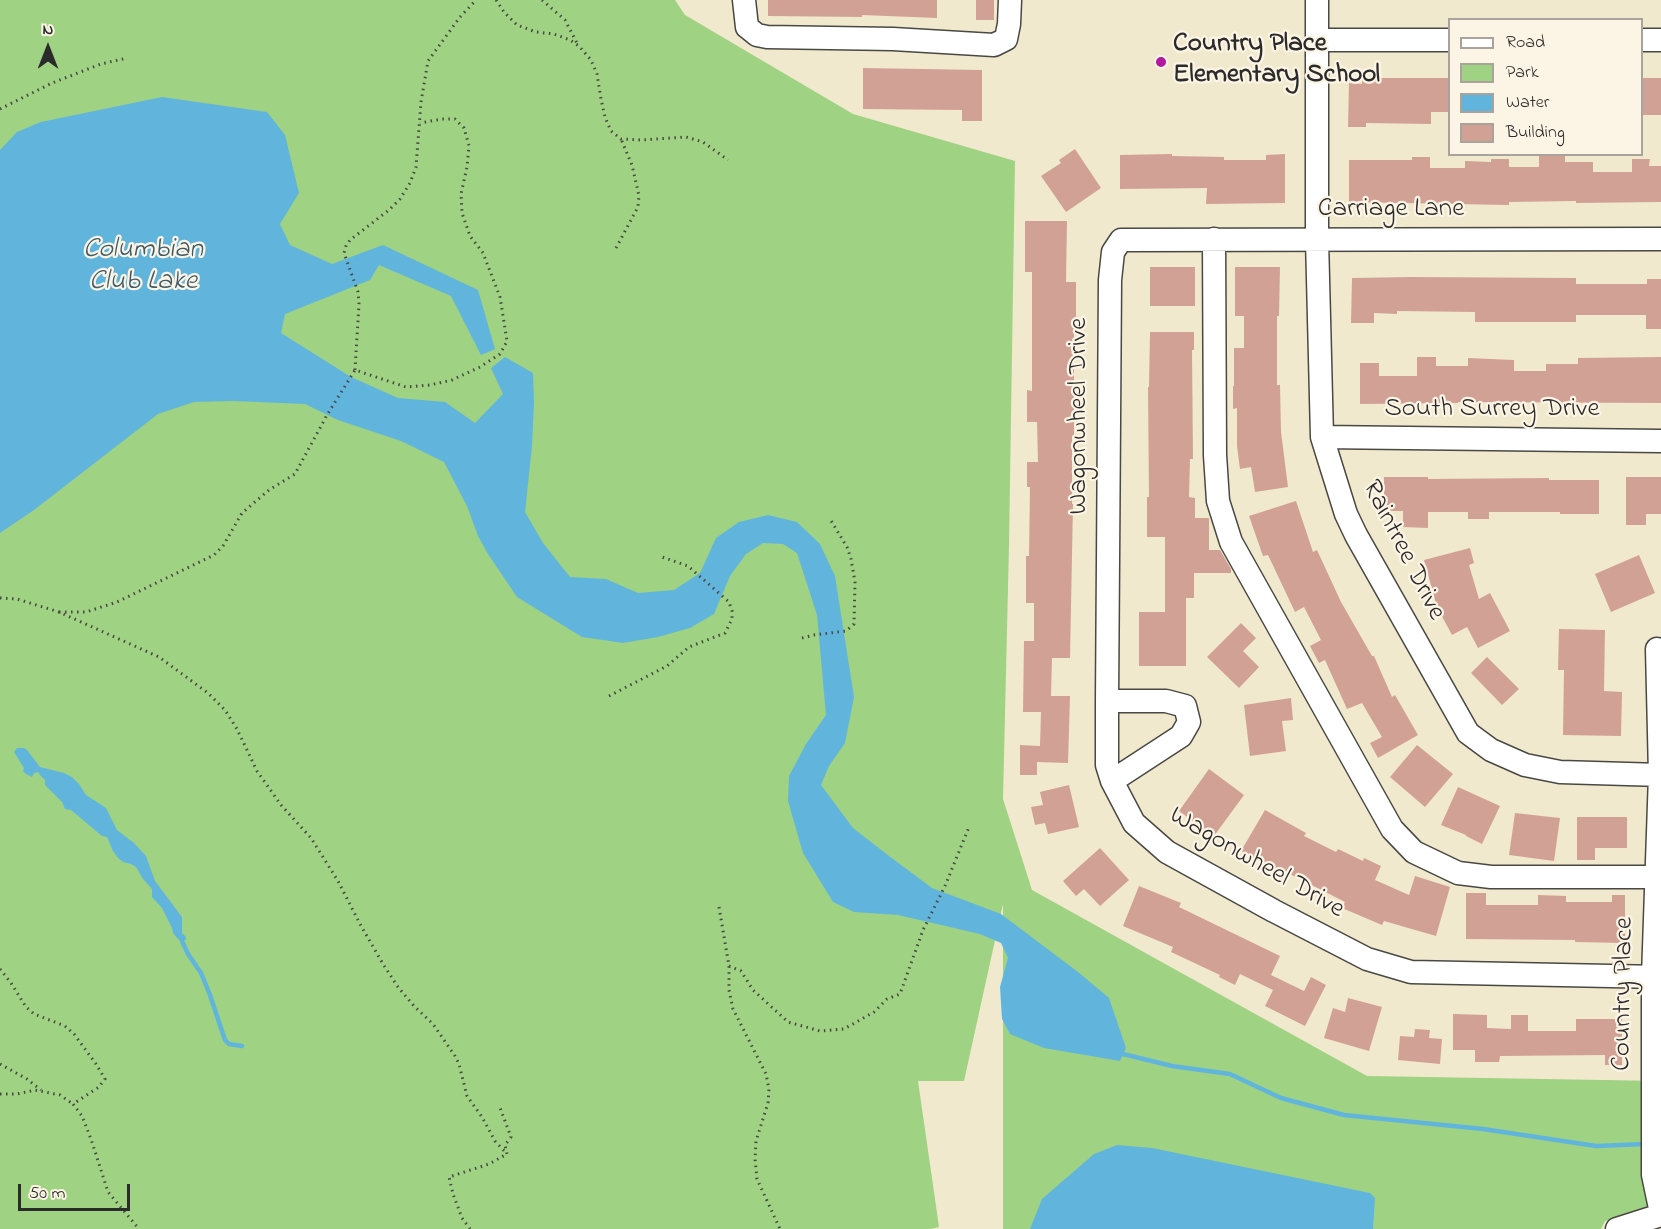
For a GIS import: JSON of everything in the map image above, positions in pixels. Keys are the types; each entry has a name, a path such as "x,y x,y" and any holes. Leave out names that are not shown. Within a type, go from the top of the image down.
{"street":[{"path":"744,0 747,27 757,35 767,37 894,39 994,45 1006,39 1010,24 1010,0"},
{"name":"Raintree Drive","path":"1317,0 1317,239 1322,437 1346,514 1468,733 1491,750 1526,765 1560,772 1660,775"},
{"path":"1317,40 1448,40"},
{"path":"1643,40 1661,40"},
{"path":"1214,239 1215,455 1218,501 1231,542 1392,829 1414,852 1458,873 1491,877 1656,878"},
{"name":"Carriage Lane","path":"1121,240 1661,239"},
{"name":"Wagonwheel Drive","path":"1121,240 1113,252 1110,280 1107,765 1112,781 1134,823 1167,852 1274,911 1367,959 1411,972 1657,977"},
{"name":"South Surrey Drive","path":"1322,437 1661,441"},
{"name":"Country Place","path":"1657,649 1660,775 1656,878 1657,977 1653,1174 1661,1214"},
{"path":"1107,701 1166,701 1185,706 1189,722 1181,736 1112,781"},
{"path":"1617,1229 1661,1214"}],"path":[{"path":"59,612 86,612 117,602 214,555 223,546 242,513 269,490 295,474 355,370 358,292 344,253 346,246 350,240 389,210 400,199 410,183 416,167 428,61 460,17 476,0"},
{"path":"496,0 517,25 536,32 554,34 579,46"},
{"path":"542,0 565,20 579,46 591,60 597,74 605,117 611,131 621,139 632,165 639,196 638,207 616,248"},
{"path":"0,109 52,83 101,64 127,58"},
{"path":"355,370 406,387 430,385 452,380 480,367 500,354 507,341 500,297 483,253 470,236 462,213 461,194 469,146 464,128 455,119 420,123"},
{"path":"621,139 686,137 703,142 728,160"},
{"path":"802,638 846,631 854,624 855,582 851,559 847,547 830,519"},
{"path":"609,696 667,666 689,647 725,633 732,619 729,602 688,566 662,557"},
{"path":"0,598 17,599 59,612 159,657 208,693 225,710 237,729 257,771 281,805 311,838 338,880 360,924 398,987 433,1024 455,1056 467,1096 495,1141 507,1154"},
{"path":"729,966 741,972 753,990 788,1022 820,1031 844,1029 874,1012 887,999 900,994 924,930 969,827"},
{"path":"719,907 729,966 729,990 733,1009 766,1074 769,1089 768,1103 756,1142 755,1159 757,1179 780,1229"},
{"path":"0,969 26,1007 34,1014 65,1026 74,1034 105,1079 99,1087 73,1105"},
{"path":"0,1064 27,1079 43,1092"},
{"path":"0,1094 17,1094 35,1090 60,1095 73,1105 82,1116 108,1192 140,1229"},
{"path":"499,1105 511,1137 505,1145 507,1154"},
{"path":"470,1229 462,1218 449,1177 489,1164 507,1154"}],"green space":[{"path":"0,0 675,0 685,15 853,114 1015,161 1003,799 1032,890 1367,1076 1661,1081 1661,1207 1605,1221 1601,1229 1003,1229 1003,904 964,1081 918,1081 939,1227 931,1229 0,1229"}],"water":[{"name":"Columbian Club Lake","path":"162,97 267,112 285,135 299,193 280,224 290,245 332,264 383,245 478,290 495,349 481,355 451,296 379,265 370,280 285,314 281,333 351,377 398,398 445,402 475,423 503,394 491,368 505,357 533,373 532,446 525,512 543,543 570,577 606,579 638,593 674,590 700,573 716,538 739,522 768,515 797,522 820,544 835,576 854,697 845,743 829,766 821,785 853,828 932,888 1001,914 1109,998 1126,1048 1120,1061 1044,1048 1010,1034 1002,1019 1000,987 1008,958 1001,943 980,934 898,915 854,912 833,902 803,853 788,801 789,776 806,744 826,715 817,615 797,553 783,544 763,543 746,554 730,576 714,614 690,628 623,643 582,637 517,597 478,536 467,506 444,462 401,441 338,420 305,404 233,401 194,402 158,414 34,510 0,533 0,150 17,132 41,122"},
{"path":"17,748 27,750 40,767 72,777 86,795 106,808 117,830 146,856 155,881 182,917 182,933 186,940 179,940 173,933 162,908 152,897 152,889 136,867 118,858 107,837 102,836 71,810 65,809 62,802 45,785 45,780 39,772 34,773 32,777 23,771 24,768 14,752"},
{"path":"1117,1145 1152,1148 1370,1193 1375,1198 1373,1229 1030,1229 1042,1199 1094,1154"}],"building":[{"path":"768,0 937,0 937,18 862,15 862,17 768,16"},
{"path":"976,0 994,0 994,20 976,20"},
{"path":"863,68 982,70 982,121 962,121 962,110 863,109"},
{"path":"1362,78 1448,78 1448,112 1431,112 1431,124 1366,123 1366,127 1348,127 1349,83 1362,84"},
{"path":"1643,78 1661,78 1661,115 1643,115"},
{"path":"1075,149 1101,188 1066,212 1041,176 1061,163 1059,160"},
{"path":"1172,154 1172,156 1224,157 1224,160 1266,160 1266,155 1285,154 1285,203 1206,204 1207,188 1120,189 1120,155"},
{"path":"1539,156 1565,156 1565,162 1593,162 1593,172 1632,172 1632,159 1650,159 1649,166 1661,166 1661,202 1509,202 1509,205 1349,202 1349,160 1412,160 1412,157 1430,157 1430,168 1465,168 1465,161 1491,162 1491,159 1509,159 1509,167 1539,167"},
{"path":"1025,221 1067,221 1066,282 1076,282 1070,658 1052,658 1051,696 1070,696 1068,763 1037,762 1037,775 1020,775 1020,745 1040,746 1041,712 1023,712 1024,641 1034,641 1034,603 1026,603 1030,487 1027,487 1027,462 1038,462 1037,422 1027,422 1027,390 1032,391 1032,272 1025,272"},
{"path":"1150,267 1195,267 1195,306 1150,306"},
{"path":"1235,267 1280,267 1277,385 1280,385 1281,432 1288,487 1255,492 1251,467 1240,469 1237,446 1237,408 1233,409 1233,386 1234,348 1244,348 1244,316 1235,316"},
{"path":"1352,278 1576,278 1576,284 1647,284 1647,279 1661,279 1661,329 1646,329 1646,315 1576,315 1576,322 1475,322 1475,312 1397,311 1397,314 1374,313 1374,323 1351,323"},
{"path":"1150,332 1194,332 1194,350 1192,350 1193,459 1190,459 1189,497 1195,498 1195,518 1209,518 1209,550 1220,550 1231,569 1231,573 1194,573 1194,598 1186,598 1186,666 1139,666 1139,612 1165,612 1165,537 1147,537"},
{"path":"1417,357 1436,357 1436,366 1468,366 1468,358 1514,360 1514,371 1546,371 1546,364 1578,364 1578,358 1661,357 1661,403 1360,404 1360,363 1379,363 1379,376 1417,376"},
{"path":"1384,477 1599,480 1599,514 1489,512 1489,519 1468,519 1468,512 1428,512 1428,528 1403,527 1403,511 1384,511"},
{"path":"1626,477 1661,477 1661,514 1646,514 1646,525 1626,525"},
{"path":"1296,501 1313,552 1317,550 1341,602 1374,656 1392,697 1395,695 1418,735 1378,758 1370,743 1382,737 1362,703 1347,709 1325,660 1319,663 1310,646 1321,640 1304,607 1295,612 1268,555 1263,556 1249,516"},
{"path":"1470,548 1474,563 1469,565 1479,599 1490,593 1510,631 1478,648 1467,627 1452,635 1437,607 1424,560"},
{"path":"1639,555 1655,593 1611,612 1595,574"},
{"path":"1241,623 1256,638 1243,651 1259,667 1239,688 1207,657"},
{"path":"1559,629 1605,630 1604,691 1622,692 1621,736 1563,735 1564,670 1558,670"},
{"path":"1487,657 1519,689 1502,705 1471,673"},
{"path":"1291,698 1293,720 1282,721 1286,751 1250,756 1244,705"},
{"path":"1417,745 1453,774 1425,807 1390,777"},
{"path":"1209,769 1244,795 1214,836 1179,811"},
{"path":"1069,785 1079,827 1048,834 1045,823 1035,825 1031,807 1043,805 1040,792"},
{"path":"1458,787 1500,806 1482,844 1441,825"},
{"path":"1265,810 1306,833 1304,836 1336,852 1338,849 1363,861 1364,858 1381,866 1375,880 1409,895 1415,876 1450,887 1436,936 1384,921 1382,925 1342,908 1345,902 1284,871 1283,874 1241,851"},
{"path":"1515,813 1560,818 1554,861 1509,855"},
{"path":"1577,817 1627,817 1627,848 1595,848 1595,860 1577,860"},
{"path":"1100,848 1129,880 1100,906 1084,889 1076,896 1063,881"},
{"path":"1139,886 1181,903 1179,907 1280,956 1271,975 1304,991 1311,977 1326,985 1305,1026 1265,1006 1273,990 1240,974 1235,985 1219,977 1220,975 1171,952 1173,947 1123,926"},
{"path":"1466,893 1486,893 1486,905 1538,905 1538,895 1566,896 1566,902 1612,902 1612,895 1625,895 1625,943 1466,939"},
{"path":"1348,998 1382,1007 1369,1051 1324,1038 1333,1008 1345,1012"},
{"path":"1453,1014 1487,1015 1487,1028 1511,1029 1511,1015 1528,1015 1528,1031 1576,1031 1576,1019 1622,1019 1622,1065 1605,1065 1605,1055 1500,1056 1499,1062 1475,1062 1475,1050 1453,1050"},
{"path":"1415,1029 1430,1030 1429,1038 1442,1039 1440,1064 1398,1060 1400,1036 1414,1037"}],"waterway":[{"path":"182,941 201,973 225,1040 229,1044 242,1046"},
{"path":"1123,1054 1172,1066 1230,1074 1281,1098 1344,1115 1483,1129 1596,1146 1646,1144"}],"place":[{"name":"Country Place Elementary School","path":"1161,62"}]}
